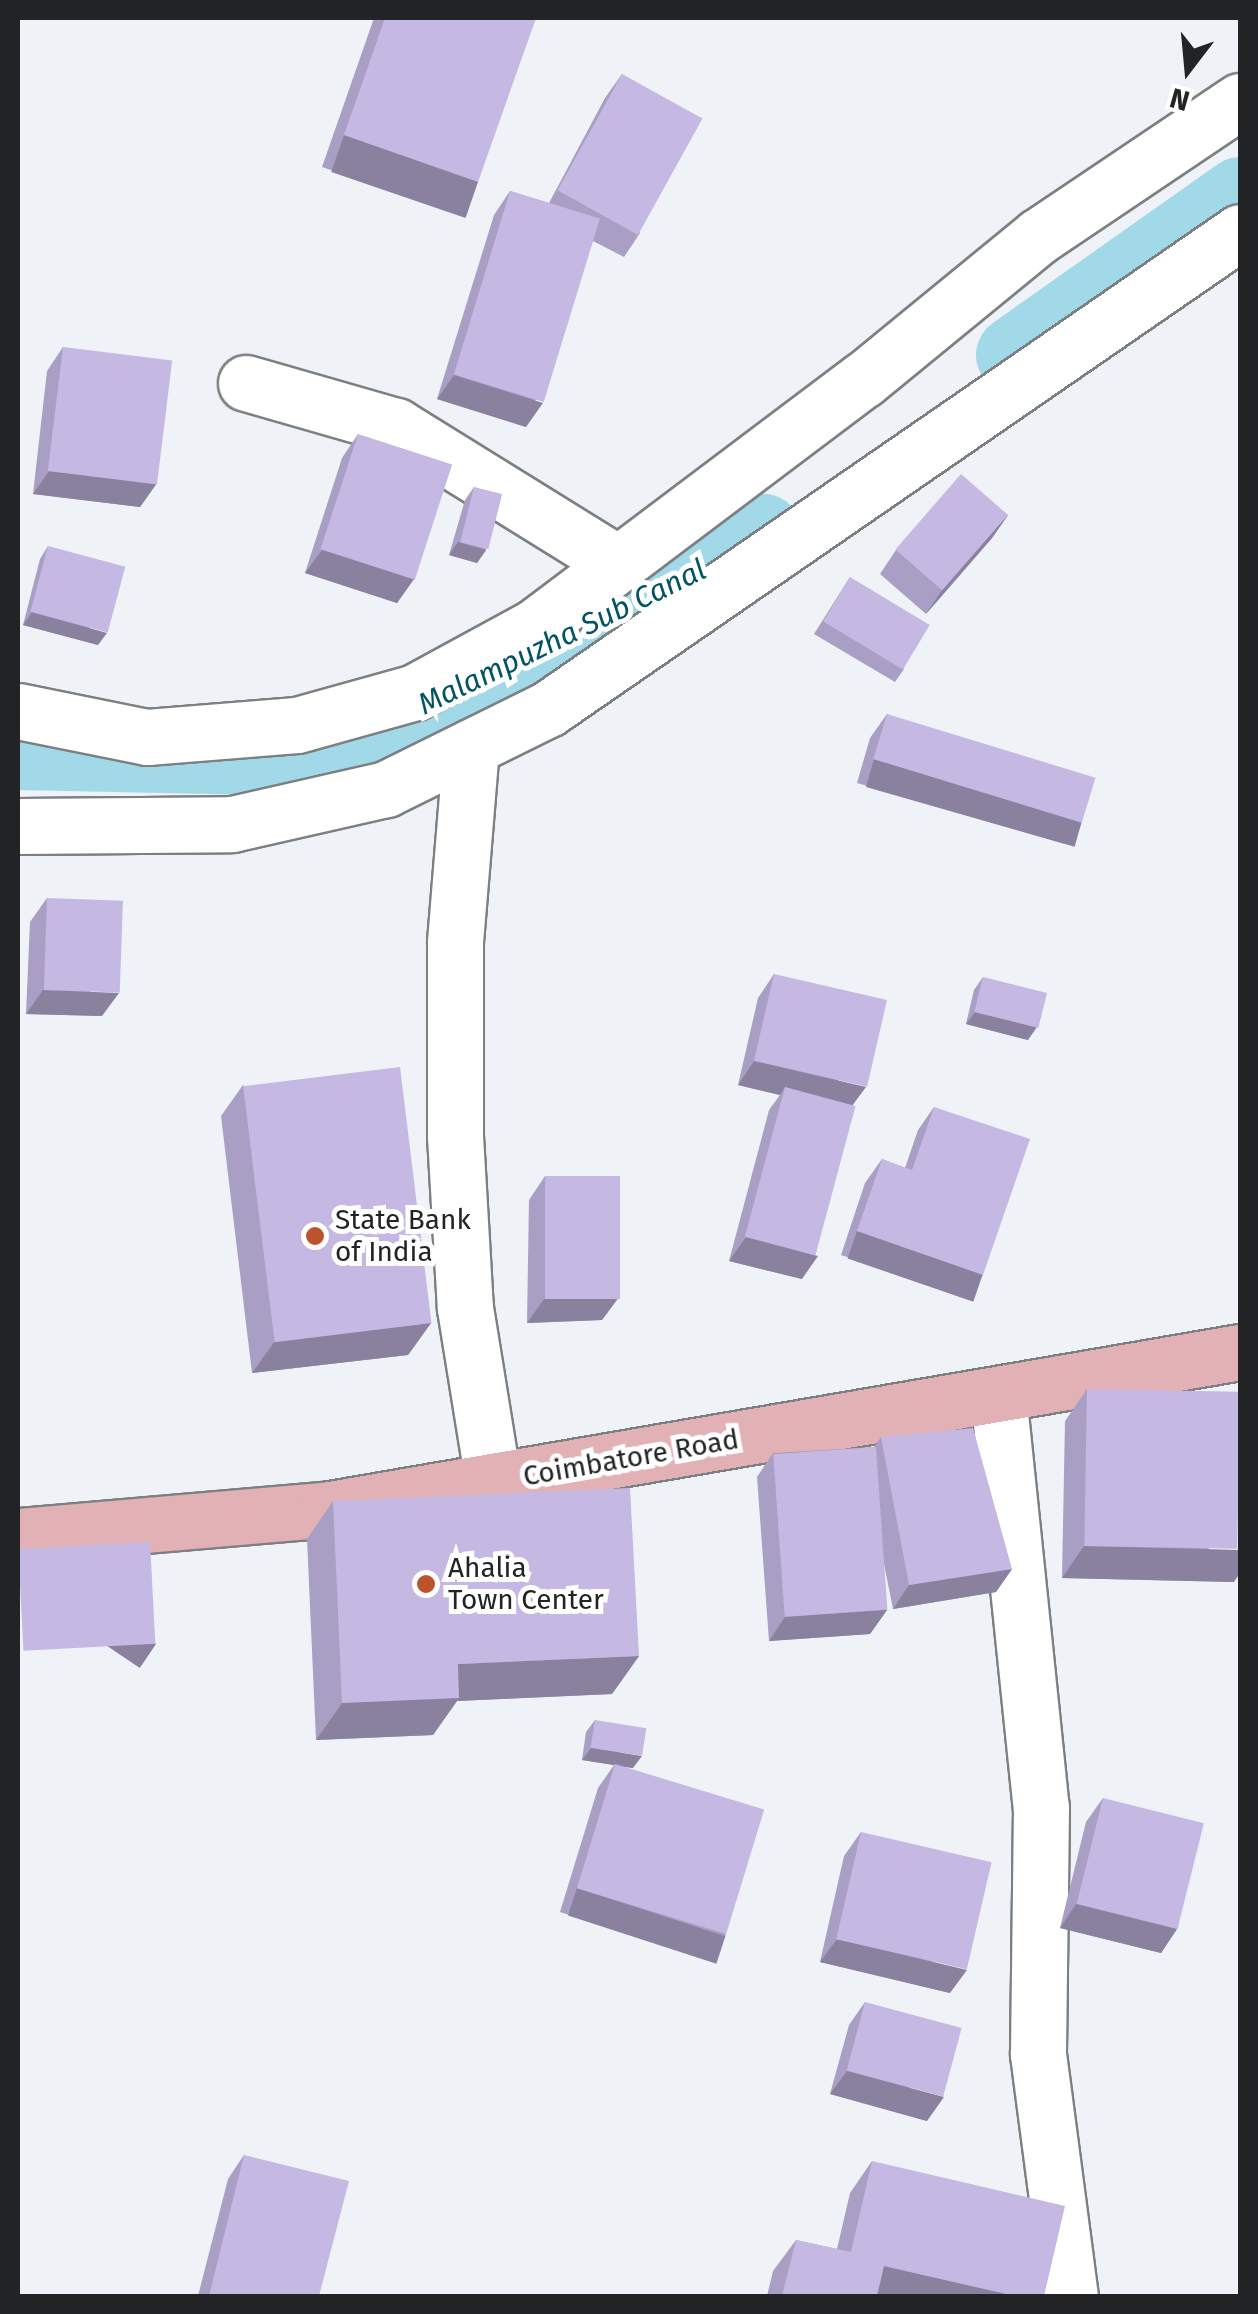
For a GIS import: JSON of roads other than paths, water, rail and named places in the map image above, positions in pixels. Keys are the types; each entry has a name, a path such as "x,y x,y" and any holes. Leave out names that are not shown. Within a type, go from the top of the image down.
{"main road":[{"name":"Coimbatore Road","path":"18,1536 330,1508 1240,1352"}],"street":[{"path":"18,711 147,737 297,725 415,692 536,626 681,520 1039,236 1240,101"},
{"path":"18,826 232,824 386,789 548,710 1240,232"},
{"path":"246,383 396,426 619,564"},
{"path":"681,520 730,586"},
{"path":"471,747 455,943 455,1136 465,1308 493,1481"},
{"path":"998,1394 1041,1807 1038,2054 1074,2286 1070,2296"}],"waterway":[{"name":"Malampuzha Sub Canal","path":"1015,355 1240,196"},
{"name":"Malampuzha Sub Canal","path":"18,751 305,757 664,595 763,533"}],"place":[{"name":"State Bank of India","path":"315,1236"},
{"name":"Ahalia Town Center","path":"426,1584"}]}
